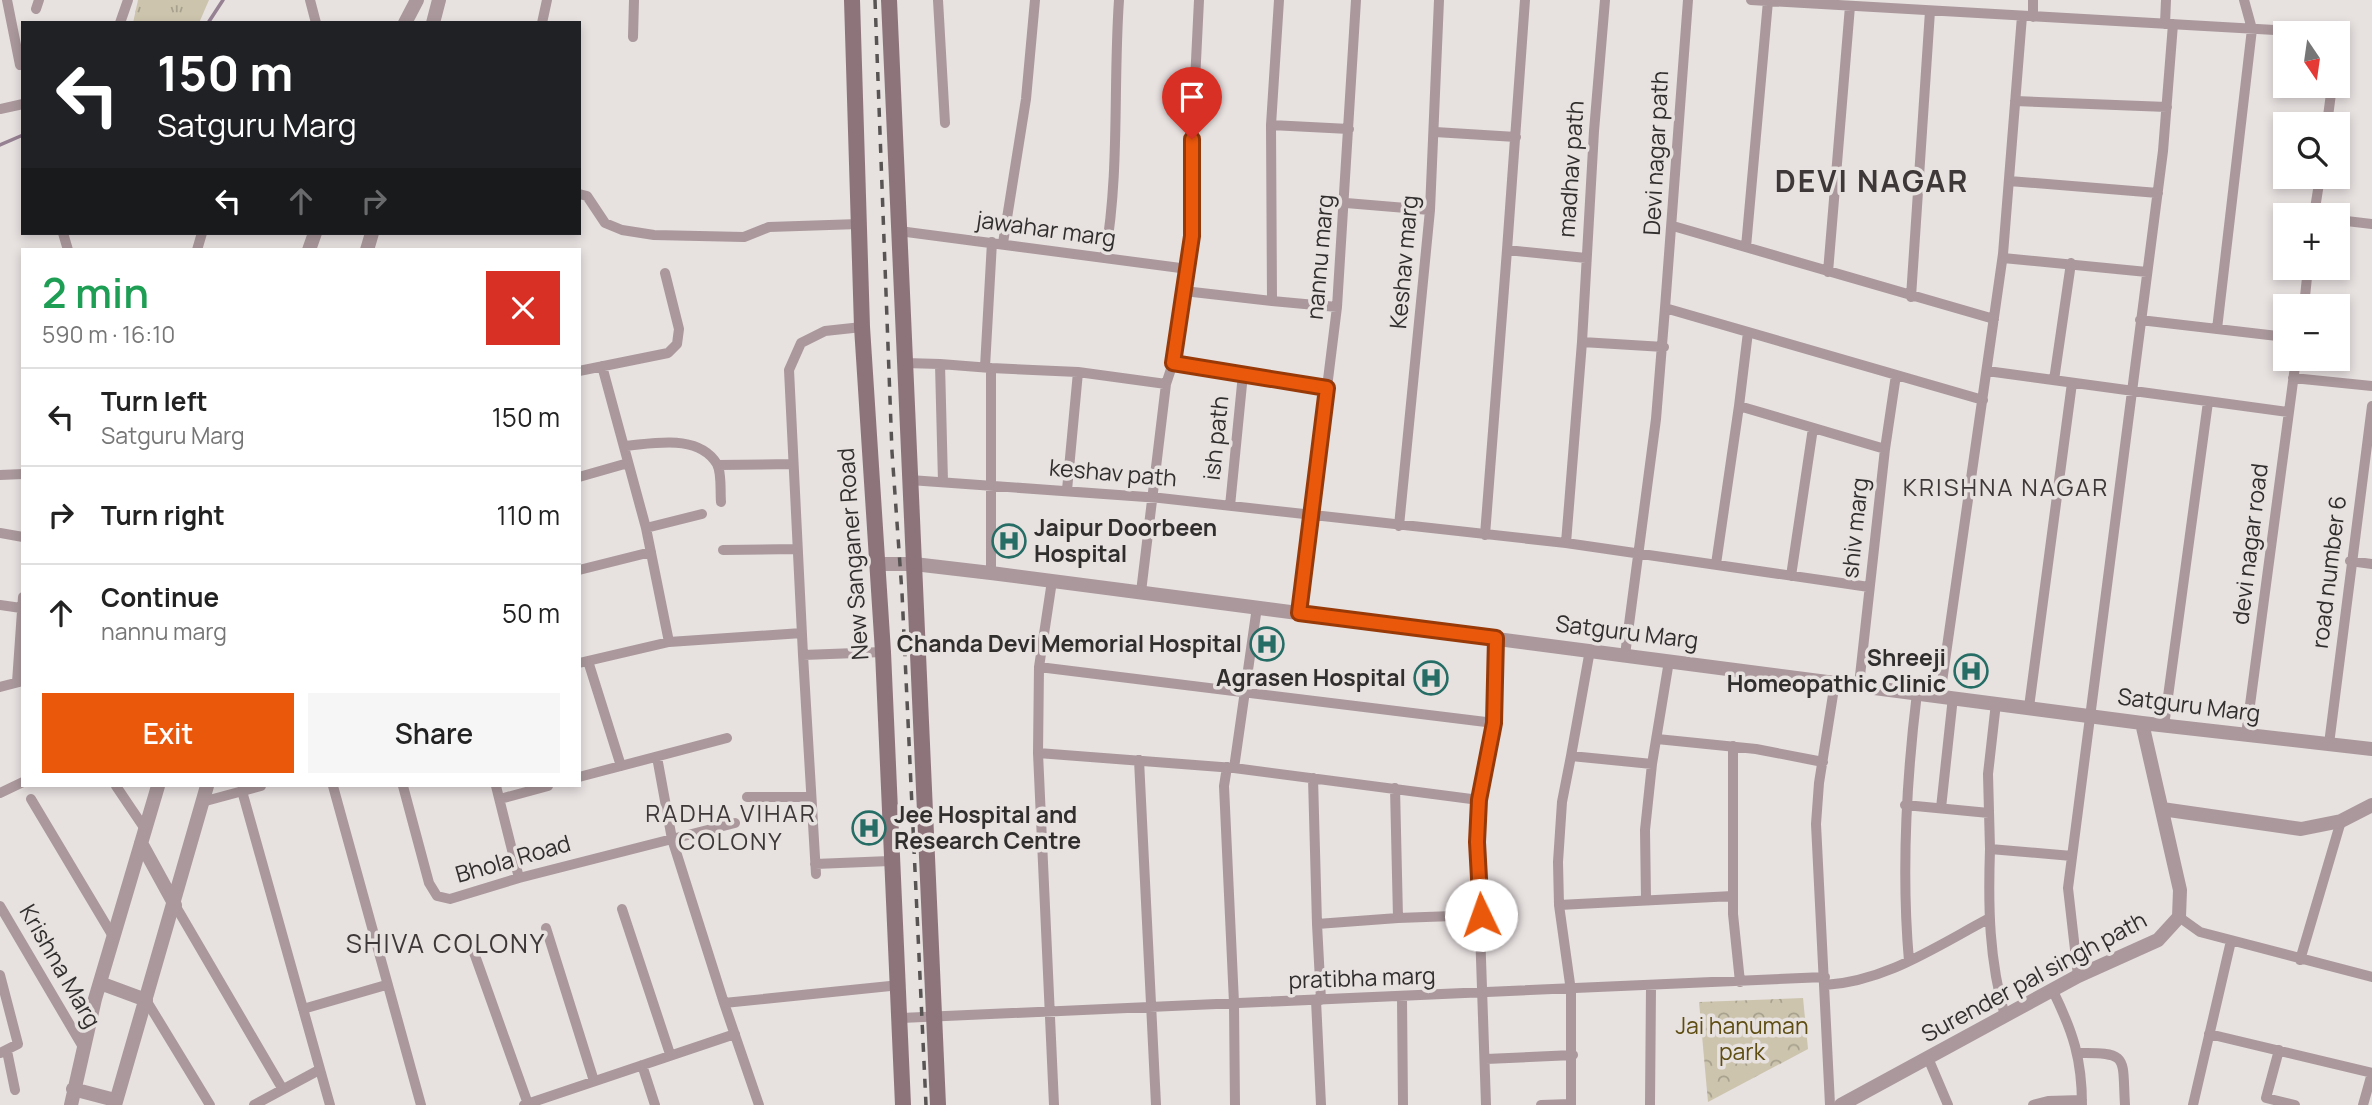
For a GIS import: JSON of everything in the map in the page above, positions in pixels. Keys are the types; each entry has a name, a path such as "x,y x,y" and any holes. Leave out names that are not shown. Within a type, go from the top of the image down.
{"main road":[{"name":"New Sanganer Road","path":"852,0 862,327 883,652 890,861 900,985 903,1105"},
{"path":"889,0 938,1105"}],"street":[{"path":"7,0 20,65"},
{"path":"121,21 128,0"},
{"path":"310,0 315,21"},
{"path":"406,21 417,0"},
{"path":"434,21 439,0"},
{"path":"542,21 547,0"},
{"path":"633,37 634,0"},
{"path":"938,0 945,123"},
{"path":"991,573 992,483 988,368 997,243 1027,99 1035,0"},
{"path":"1105,257 1114,204 1114,77 1119,0"},
{"path":"1141,592 1166,384 1173,363 1192,236 1192,151 1199,0"},
{"path":"1272,301 1271,125 1279,0"},
{"name":"nannu marg","path":"1299,613 1337,307 1346,203 1356,0"},
{"name":"Keshav marg","path":"1399,526 1430,210 1439,0"},
{"path":"1485,535 1525,0"},
{"name":"madhav path","path":"1566,543 1605,0"},
{"name":"Devi nagar path","path":"1625,655 1664,347 1688,0"},
{"path":"1751,0 1850,6 1887,4 1930,11 2273,30"},
{"path":"1941,808 1947,696 2003,258 2015,101 2027,16 2033,0"},
{"path":"2078,976 2068,888 2158,193 2167,107 2169,24 2166,0"},
{"path":"2217,329 2252,29 2244,0"},
{"path":"1746,247 1768,1"},
{"path":"1828,272 1850,6"},
{"path":"1910,297 1930,11"},
{"path":"2015,101 2167,107"},
{"path":"0,110 21,105"},
{"path":"1271,125 1349,129"},
{"path":"1435,132 1516,138"},
{"path":"2009,181 2158,193"},
{"path":"581,194 587,196 605,222 622,230 654,235 744,237 769,227 859,224"},
{"path":"1346,203 1430,210"},
{"path":"2350,222 2372,225"},
{"path":"1673,226 1910,297 1994,319"},
{"name":"jawahar marg","path":"899,231 1188,269"},
{"path":"1507,250 1586,258"},
{"path":"2003,258 2147,272"},
{"path":"2054,380 2071,263"},
{"path":"581,371 667,353 677,344 679,329 665,273"},
{"path":"1184,291 1337,307"},
{"path":"1665,308 1983,400"},
{"path":"2140,320 2273,335"},
{"path":"862,327 825,331 801,343 789,370 810,797 816,869 890,861"},
{"path":"1716,564 1748,332"},
{"path":"1582,342 1664,347"},
{"path":"905,363 1078,372 1166,384"},
{"path":"1173,363 1327,388"},
{"path":"940,364 943,482"},
{"path":"602,366 646,528 669,642"},
{"path":"1987,371 2288,412"},
{"name":"devi nagar road","path":"2246,735 2293,371"},
{"path":"1067,490 1078,372"},
{"name":"ish path","path":"1230,506 1243,374"},
{"name":"shiv marg","path":"1859,685 1885,449 1896,375"},
{"path":"2292,378 2372,386"},
{"path":"2029,707 2072,383"},
{"path":"2164,726 2208,402"},
{"path":"1739,406 1885,449"},
{"name":"road number 6","path":"2329,744 2350,561 2372,406"},
{"path":"1791,576 1813,428"},
{"path":"624,446 680,443 702,449 718,465 721,502"},
{"path":"581,476 628,463"},
{"path":"718,465 793,464"},
{"path":"0,475 21,474"},
{"name":"keshav path","path":"910,480 992,483 1151,497 1638,551 1869,586"},
{"path":"646,528 702,514"},
{"path":"0,533 21,537"},
{"path":"723,550 797,549"},
{"path":"581,570 651,552"},
{"path":"2350,561 2372,564"},
{"name":"Satguru Marg","path":"876,564 914,564 991,573 2164,726 2372,749"},
{"path":"1052,581 1039,667 1038,753 1055,1105"},
{"path":"0,604 21,603"},
{"path":"1235,1105 1234,1003 1224,786 1231,768 1246,695 1257,607"},
{"path":"621,766 584,662 669,642 802,633"},
{"path":"1486,1105 1485,995 1477,842 1479,800 1494,723 1496,638"},
{"path":"0,687 20,681 21,642"},
{"path":"1541,1105 1571,1105 1571,990 1559,905 1562,802 1590,650"},
{"path":"803,655 883,652"},
{"path":"1646,899 1645,830 1651,765 1669,661"},
{"path":"1039,667 1246,695 1494,723"},
{"path":"1830,1105 1825,981 1817,887 1816,824 1835,682"},
{"path":"1909,961 1904,907 1905,805 1917,692"},
{"path":"1996,703 1988,774 1988,919 1994,977 2005,1016"},
{"name":"Surender pal singh path","path":"1841,1105 2078,976 2158,940 2179,918 2180,890 2142,723"},
{"path":"581,776 727,738"},
{"path":"1657,739 1732,746 1823,762"},
{"path":"1732,746 1733,896 1740,982"},
{"path":"1038,753 1231,768 1479,800"},
{"path":"1570,756 1651,765"},
{"path":"657,757 672,839 759,1105"},
{"path":"1139,760 1156,1105"},
{"path":"1313,778 1321,1105"},
{"path":"0,793 21,783"},
{"path":"117,787 145,829"},
{"path":"71,1105 100,983 158,787"},
{"path":"73,1089 115,1103 175,905 207,787"},
{"path":"202,802 257,787"},
{"path":"333,787 421,1105"},
{"name":"Bhola Road","path":"403,787 429,883 437,896 450,899 519,878 735,823"},
{"path":"496,787 519,878"},
{"path":"500,799 544,787"},
{"path":"1395,789 1398,918"},
{"path":"242,791 330,1105"},
{"path":"747,797 810,797"},
{"path":"31,799 114,938"},
{"path":"1905,805 1989,813"},
{"path":"2162,809 2301,829 2341,821 2372,805"},
{"path":"2300,960 2341,821"},
{"path":"141,843 282,1088"},
{"path":"1990,849 2072,856"},
{"path":"1559,905 1733,896"},
{"name":"Krishna Marg","path":"0,906 83,1047"},
{"path":"621,909 670,1054"},
{"path":"1317,924 1481,915"},
{"path":"2179,918 2200,932 2372,977"},
{"name":"pratibha marg","path":"901,1018 1740,982 1855,983 1880,976 1988,919"},
{"path":"546,928 594,1080"},
{"path":"2193,1105 2231,941"},
{"path":"472,947 526,1104 559,1099 594,1080 734,1034"},
{"path":"0,977 18,1044 3,1052 15,1090"},
{"path":"100,983 146,1000 210,1105"},
{"path":"303,1009 386,985"},
{"path":"724,1003 900,985"},
{"path":"1650,1105 1651,987"},
{"path":"2033,1105 2048,1101 2082,1102 2078,1054 2073,1032 2053,990"},
{"path":"1402,997 1403,1105"},
{"path":"2209,1034 2372,1073 2363,1105"},
{"path":"2279,1051 2266,1098 2295,1105"},
{"path":"2078,1054 2110,1052 2117,1055 2122,1063 2124,1105"},
{"path":"1486,1059 1573,1055"},
{"path":"1928,1058 1948,1105"},
{"path":"642,1065 655,1105"},
{"path":"254,1105 320,1070"}],"green space":[{"path":"138,0 209,0 200,21 133,21"},
{"name":"Jai hanuman park","path":"1803,998 1808,1049 1708,1102 1699,1002"}],"waterway":[{"path":"209,21 223,0"},
{"path":"0,145 21,136"}],"railway":[{"path":"875,0 892,452 902,593 926,1105"}],"place":[{"name":"Jaipur Doorbeen Hospital","path":"1009,541"},
{"name":"Chanda Devi Memorial Hospital","path":"1267,644"},
{"name":"Shreeji Homeopathic Clinic","path":"1971,671"},
{"name":"Agrasen Hospital","path":"1431,678"},
{"name":"Jee Hospital and Research Centre","path":"869,828"}],"district":[{"name":"DEVI NAGAR","path":"1872,182"},
{"name":"KRISHNA NAGAR","path":"2006,488"},
{"name":"RADHA VIHAR COLONY","path":"731,828"},
{"name":"SHIVA COLONY","path":"446,944"}],"route":[{"path":"1192,139 1192,236 1173,363 1327,388 1299,613 1496,638 1494,723 1479,800 1477,842 1481,915"}]}
